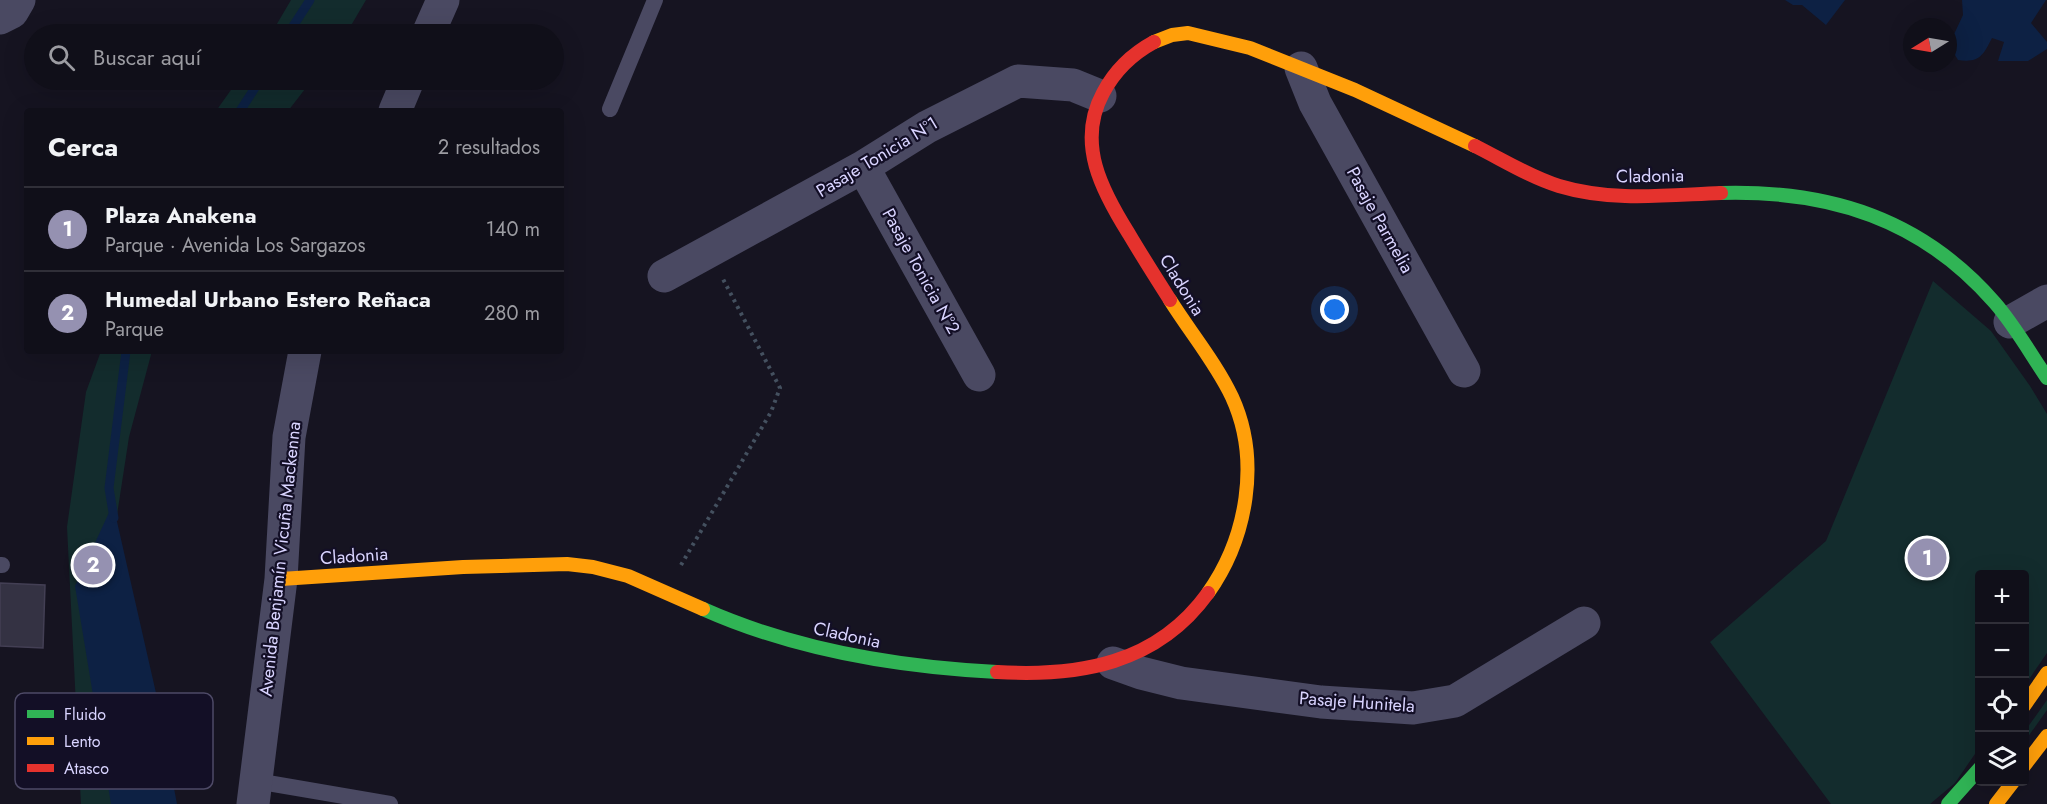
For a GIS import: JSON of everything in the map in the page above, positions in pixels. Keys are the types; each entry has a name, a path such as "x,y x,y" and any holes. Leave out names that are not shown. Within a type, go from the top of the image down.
{"street":[{"path":"432,24 443,0"},
{"name":"Cladonia","path":"281,579 431,569 563,564 616,572 721,617 780,638 900,665 962,671 1024,673 1086,670 1113,663 1159,640 1198,606 1228,560 1245,506 1247,478 1244,440 1231,395 1156,280 1102,189 1091,152 1091,133 1100,96 1122,65 1136,52 1152,43 1170,36 1188,33 1243,45 1300,68 1415,117 1538,178 1566,188 1626,197 1756,192 1791,194 1826,199 1859,208 1912,233 1947,256 1977,284 2010,322 2047,378"},
{"name":"Pasaje Parmelia","path":"1300,68 1314,103 1464,371"},
{"name":"Pasaje Tonicia Nº1","path":"664,276 863,167 927,127 1018,81 1073,85 1100,96"},
{"path":"396,108 404,90"},
{"name":"Pasaje Tonicia Nº2","path":"863,167 979,375"},
{"path":"2010,322 2047,301"},
{"name":"Avenida Benjamín Vicuña Mackenna","path":"255,793 281,579 289,437 305,354"},
{"name":"Pasaje Hunitela","path":"1113,663 1181,683 1321,702 1413,708 1455,700 1584,623"},
{"path":"2029,700 2047,674"},
{"path":"2029,761 2047,736"},
{"path":"1955,802 1975,775"},
{"path":"1996,804 2010,786"}],"lane":[{"path":"610,109 655,0"},
{"path":"255,793 390,804"}],"path":[{"path":"665,593 771,412 780,388 709,252"}],"green space":[{"path":"291,0 366,0 352,24 277,24"},
{"path":"231,90 304,90 290,108 218,108"},
{"path":"1933,281 1991,331 2047,414 2047,653 2029,679 2029,570 1975,570 1975,754 1955,783 1930,804 1831,804 1710,642 1826,541"},
{"path":"100,354 151,354 129,437 117,515 116,602 127,693 75,693 67,527 86,392"},
{"path":"2047,700 2047,710 2029,735 2029,725"},
{"path":"80,789 139,789 141,804 81,804"}],"water":[{"path":"1785,0 1845,0 1826,25 1802,5 1793,5"},
{"path":"1962,0 2046,0 2031,23 2047,42 2047,49 2028,61 1998,61 2004,42 1992,38 1980,57 1965,61 1958,60 1957,28 1963,15"},
{"path":"113,504 156,693 93,693 75,586"},
{"path":"109,789 174,789 177,804 111,804"}],"building":[{"path":"0,583 45,585 43,648 0,646"}],"waterway":[{"path":"294,24 310,0"},
{"path":"242,108 254,90"},
{"path":"114,518 109,488 126,354"}],"traffic: fast":[{"path":"1721,193 1761,193 1836,204 1871,215 1905,230 1937,250 1967,274 1995,303 2016,330 2047,378"},
{"path":"703,609 774,635 847,654 922,666 997,672"},
{"path":"1948,804 1975,774"}],"traffic: slow":[{"path":"1154,42 1172,35 1188,33 1250,48 1355,90 1475,146"},
{"path":"1170,300 1226,384 1241,421 1246,446 1246,498 1240,523 1232,548 1208,593"},
{"path":"281,579 463,567 567,564 593,567 628,576 703,609"},
{"path":"2029,699 2047,673"},
{"path":"2029,759 2047,736"},
{"path":"1996,804 2010,786"}],"traffic: jam":[{"path":"1154,42 1125,63 1103,93 1095,112 1092,148 1102,184 1110,201 1170,300"},
{"path":"1475,146 1538,178 1579,191 1619,196 1721,193"},
{"path":"997,672 1057,672 1114,661 1140,651 1165,636 1188,617 1208,593"}],"place":[{"name":"Plaza Anakena","path":"1927,558"},
{"name":"Humedal Urbano Estero Reñaca","path":"93,565"}]}
